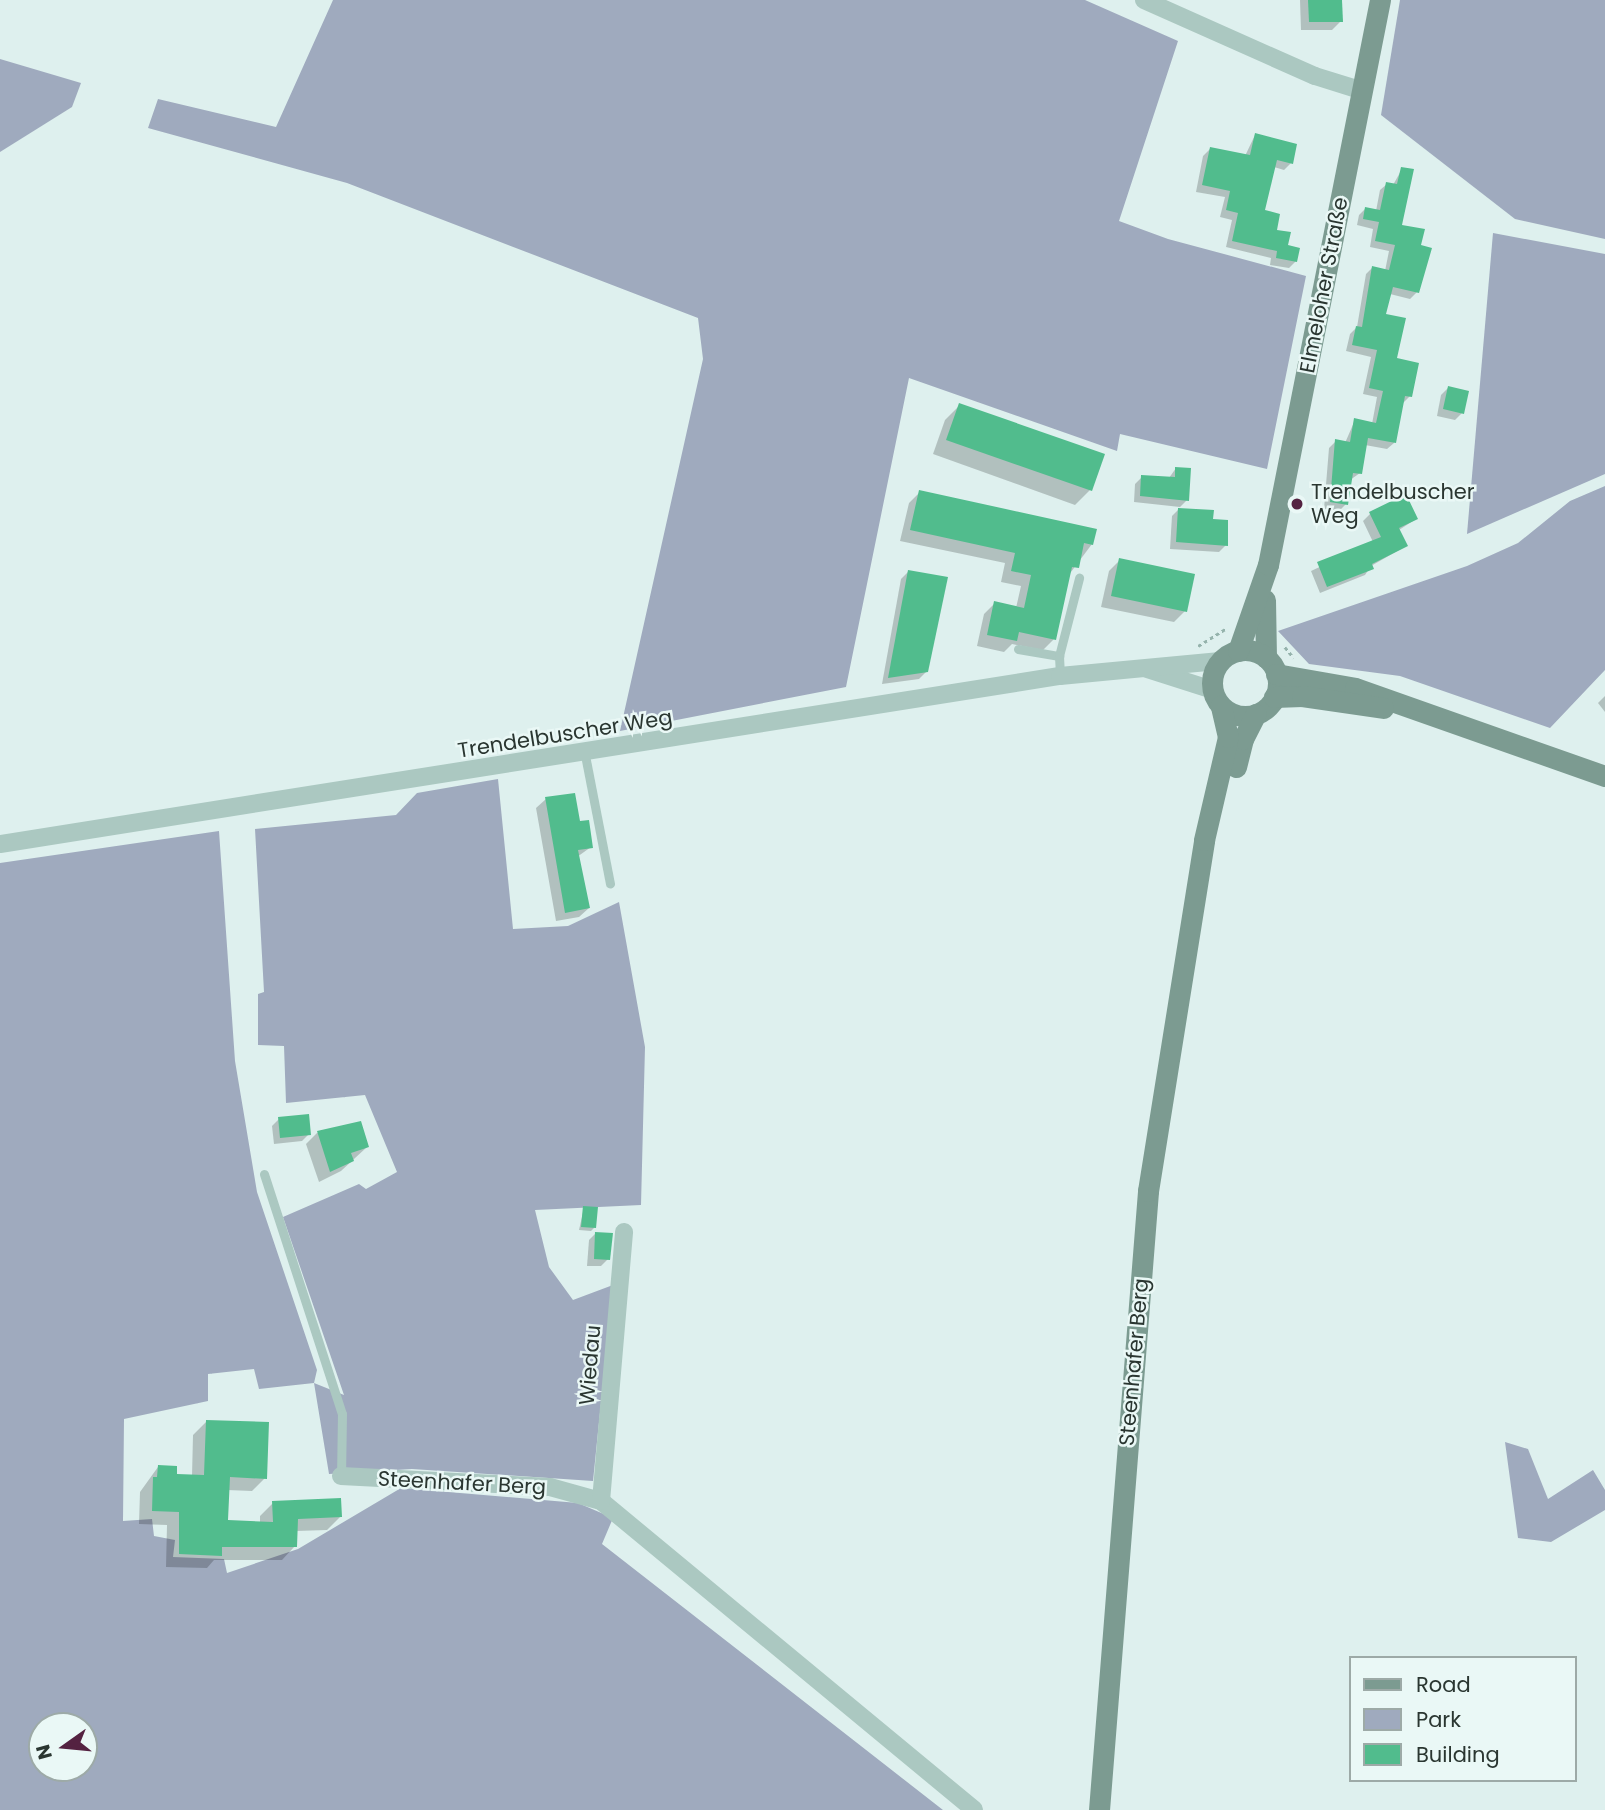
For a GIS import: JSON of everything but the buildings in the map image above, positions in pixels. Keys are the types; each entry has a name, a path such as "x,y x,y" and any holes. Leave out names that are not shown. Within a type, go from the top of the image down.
{"street":[{"path":"1144,0 1315,76 1363,91"},
{"name":"Elmeloher Straße","path":"1271,666 1262,626 1267,570 1380,0"},
{"name":"Elmeloher Straße","path":"1229,656 1267,570"},
{"path":"1419,712 1303,696 1274,698 1256,714 1243,716 1217,698 1229,656 1355,688 1419,712 1483,730 1605,776"},
{"name":"Trendelbuscher Weg","path":"0,844 585,755 1059,676 1229,656"},
{"name":"Trendelbuscher Weg","path":"1137,666 1217,698"},
{"path":"1271,666 1274,698"},
{"name":"Steenhafer Berg","path":"1099,1810 1148,1191 1166,1059 1193,917 1204,840 1228,737 1217,698"},
{"name":"Steenhafer Berg","path":"1193,917 1243,739 1256,714"},
{"name":"Wiedau","path":"601,1501 624,1232"},
{"name":"Steenhafer Berg","path":"341,1476 550,1487 601,1501 974,1810"}],"lane":[{"path":"1059,676 1059,656 1079,578"},
{"path":"1018,649 1059,656"},
{"path":"585,755 610,884"},
{"path":"264,1174 342,1414 341,1476"}],"green space":[{"path":"333,0 1085,0 1178,41 1119,221 1168,239 1306,276 1267,469 1120,434 1117,451 909,378 846,687 620,731 703,359 698,318 347,183 148,128 158,99 276,127"},
{"path":"1400,0 1605,0 1605,239 1515,219 1381,115"},
{"path":"0,59 81,83 72,107 0,152"},
{"path":"1493,233 1605,254 1605,474 1467,534"},
{"path":"1605,486 1605,670 1550,728 1400,676 1309,664 1278,631 1467,566 1518,543 1570,501"},
{"path":"498,779 513,929 568,926 619,902 645,1047 641,1205 535,1210 549,1267 573,1300 613,1285 593,1481 412,1469 329,1474 314,1383 344,1395 283,1217 359,1184 366,1189 397,1172 365,1095 286,1103 284,1046 258,1045 258,994 264,992 255,829 396,815 417,793"},
{"path":"219,831 235,1061 257,1192 317,1370 314,1383 259,1389 254,1369 208,1374 208,1401 124,1419 123,1521 152,1519 154,1536 175,1540 173,1557 224,1559 227,1573 298,1549 401,1488 578,1503 613,1518 602,1544 943,1810 0,1810 0,863"},
{"path":"1505,1442 1528,1449 1548,1499 1593,1470 1605,1490 1605,1510 1551,1542 1518,1538"}],"place":[{"name":"Trendelbuscher Weg","path":"1297,504"}]}
